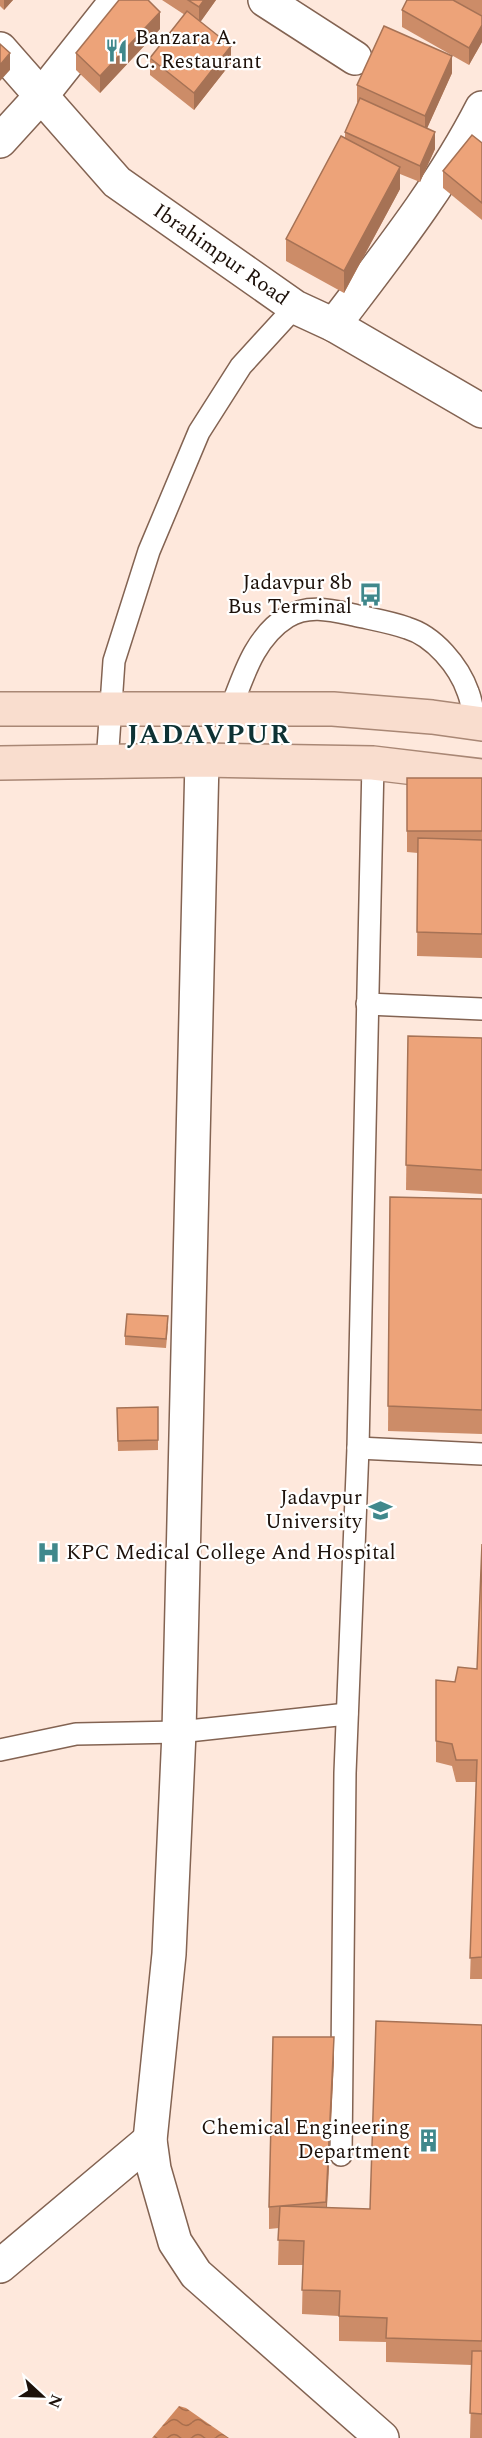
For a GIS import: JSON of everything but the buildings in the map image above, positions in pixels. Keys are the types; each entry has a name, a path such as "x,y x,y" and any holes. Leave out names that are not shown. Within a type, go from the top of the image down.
{"main road":[{"path":"0,709 333,709 432,717 478,724"},
{"path":"0,763 202,760 373,763 482,776"}],"street":[{"path":"0,141 41,96 117,0"},
{"path":"265,0 354,58"},
{"name":"Ibrahimpur Road","path":"0,49 117,182 295,307 333,324 482,411"},
{"path":"333,324 414,219 467,138 482,108"},
{"path":"202,760 179,1732 169,1954 150,2140 154,2169 175,2242 196,2274 382,2438"},
{"path":"0,2266 150,2140"}],"lane":[{"path":"107,763 114,661 149,551 199,432 241,366 295,307"},
{"path":"231,708 256,648 272,628 288,616 303,610 324,609 408,628 427,638 460,673 469,693 478,724"},
{"path":"340,2155 347,1714 358,1448 373,763"},
{"path":"367,1004 482,1009"},
{"path":"358,1448 482,1454"},
{"path":"0,1750 76,1734 179,1732 347,1714"}],"water":[{"path":"179,2406 186,2408 229,2438 152,2438"}],"place":[{"name":"Banzara A. C. Restaurant","path":"117,50"},
{"name":"Jadavpur 8b Bus Terminal","path":"370,595"},
{"name":"Jadavpur University","path":"380,1510"},
{"name":"KPC Medical College And Hospital","path":"48,1553"},
{"name":"Chemical Engineering Department","path":"428,2140"}],"district":[{"name":"JADAVPUR","path":"209,735"}]}
